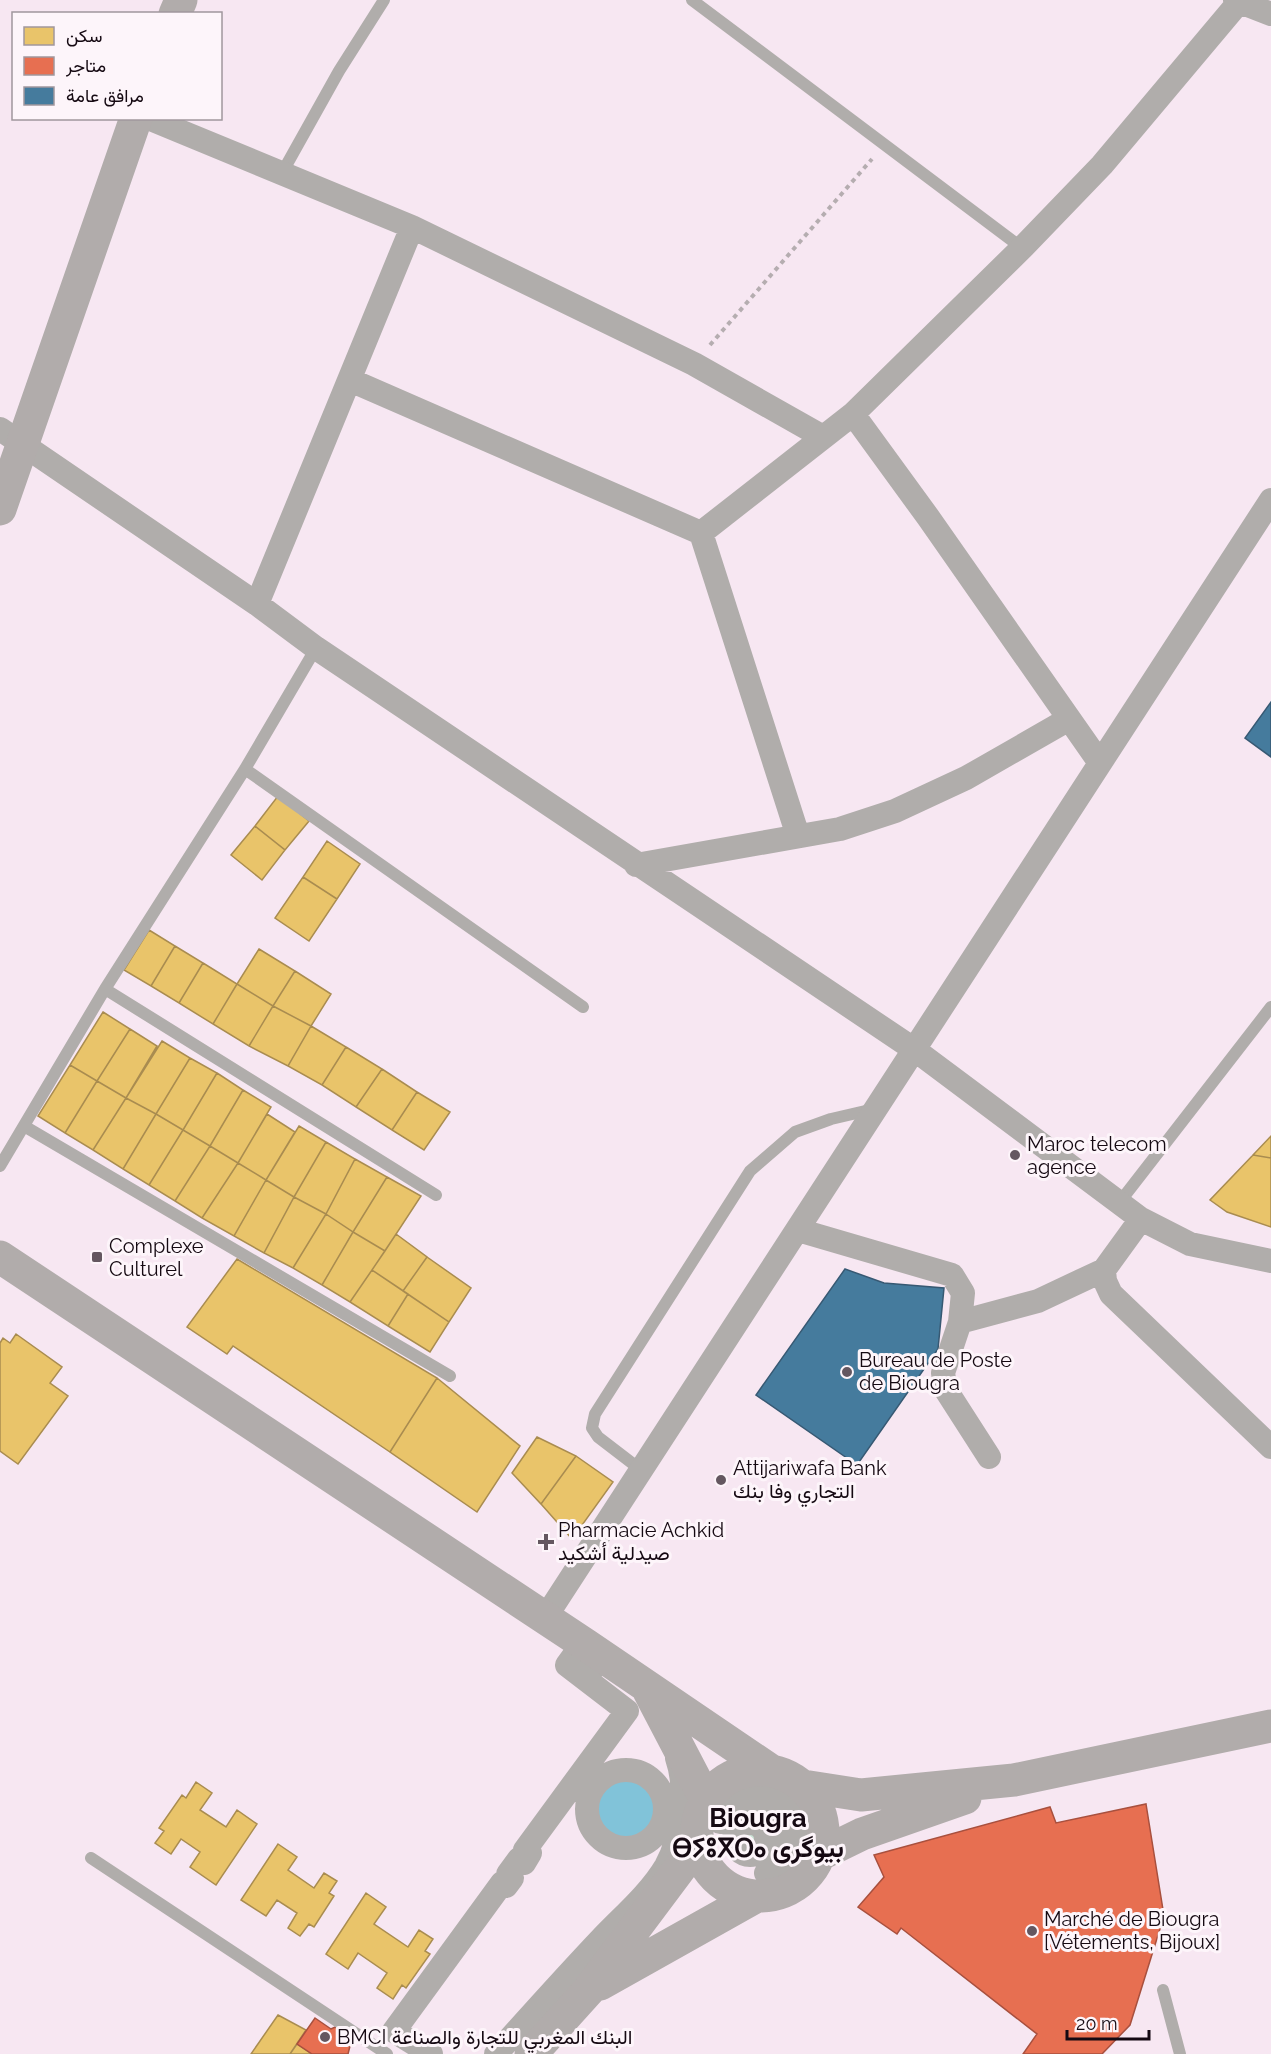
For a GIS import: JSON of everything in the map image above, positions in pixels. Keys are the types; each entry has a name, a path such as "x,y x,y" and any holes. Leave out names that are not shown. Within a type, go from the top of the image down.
{"main road":[{"path":"0,509 11,437 135,120"},
{"path":"0,1257 770,1770 793,1778 803,1786 815,1800 822,1818 824,1837 814,1867 795,1886 783,1892 757,1896 744,1894 718,1881 702,1858 697,1829 706,1800 718,1786 734,1775 751,1770 770,1770"},
{"path":"646,1686 706,1800"},
{"path":"803,1786 861,1795 1014,1780 1271,1726"},
{"path":"819,1855 862,1834 1014,1780"},
{"path":"542,2050 698,1844"},
{"path":"588,1991 757,1896"}],"street":[{"path":"701,533 853,414 1022,248 1102,165 1237,1 1271,14"},
{"path":"153,120 412,227 694,364 823,437"},
{"path":"257,604 412,227"},
{"path":"350,380 701,533 798,836"},
{"path":"853,414 1100,763"},
{"path":"11,437 636,865 915,1050 1141,1219 1190,1244 1271,1262"},
{"path":"545,1618 1271,500"},
{"path":"636,865 840,829 895,811 966,778 1069,719"},
{"path":"960,1322 1038,1301 1104,1270 1141,1219"},
{"path":"798,1230 952,1275 963,1293 960,1322 943,1373 946,1390 989,1457"},
{"path":"1104,1270 1105,1281 1111,1294 1271,1447"},
{"path":"430,2054 394,2031 502,1883 506,1886 512,1878 508,1874 519,1859 524,1863 530,1853 525,1850 627,1711 567,1665 578,1650 635,1693 667,1735 680,1767 682,1790 678,1827 666,1866 653,1883 496,2054"},
{"path":"752,1791 766,1791 789,1803 796,1814 800,1839 788,1861 766,1872 776,1865 786,1844 781,1821 766,1819 762,1806 750,1804 733,1810 720,1822 728,1805 739,1796 752,1791"}],"lane":[{"path":"282,173 339,70 384,0"},
{"path":"692,0 1022,248"},
{"path":"0,1166 105,989 245,769 316,648"},
{"path":"245,769 583,1007"},
{"path":"105,989 436,1194"},
{"path":"1119,1203 1271,1007"},
{"path":"641,1470 598,1437 592,1428 595,1414 750,1171 795,1132 876,1108"},
{"path":"24,1126 450,1376"},
{"path":"92,1858 387,2054"},
{"path":"1163,1990 1180,2054"}],"path":[{"path":"694,364 884,145"}],"green space":[{"path":"750,1823 761,1828 766,1839 761,1850 750,1855 739,1850 734,1839 739,1828"}],"water":[{"path":"626,1770 641,1773 654,1781 662,1794 665,1809 662,1824 654,1837 641,1845 626,1848 611,1845 598,1837 590,1824 587,1809 590,1794 598,1781 611,1773"}],"building: سكن":[{"path":"278,796 309,821 285,850 255,826"},
{"path":"255,826 285,850 262,880 231,855"},
{"path":"327,841 360,864 337,899 303,877"},
{"path":"303,877 337,899 309,941 275,918"},
{"path":"149,930 175,946 151,986 124,970"},
{"path":"175,946 203,963 179,1003 151,986"},
{"path":"259,949 295,971 273,1006 237,984"},
{"path":"203,963 237,984 213,1024 179,1003"},
{"path":"295,971 331,994 311,1026 273,1006"},
{"path":"237,984 273,1006 249,1046 213,1024"},
{"path":"273,1006 311,1026 288,1066 249,1046"},
{"path":"103,1012 130,1029 97,1081 70,1065"},
{"path":"311,1026 346,1047 322,1085 288,1066"},
{"path":"130,1029 157,1046 126,1098 97,1081"},
{"path":"162,1041 190,1058 156,1114 126,1098"},
{"path":"346,1047 382,1069 356,1107 322,1085"},
{"path":"190,1058 217,1073 183,1130 156,1114"},
{"path":"70,1065 97,1081 65,1133 38,1116"},
{"path":"382,1069 417,1092 392,1130 356,1107"},
{"path":"217,1073 243,1090 210,1146 183,1130"},
{"path":"97,1081 126,1098 93,1150 65,1133"},
{"path":"243,1090 271,1107 238,1163 210,1146"},
{"path":"417,1092 450,1112 424,1150 392,1130"},
{"path":"126,1098 156,1114 123,1169 93,1150"},
{"path":"156,1114 183,1130 149,1185 123,1169"},
{"path":"267,1114 295,1132 266,1180 238,1163"},
{"path":"299,1126 326,1142 294,1197 266,1180"},
{"path":"183,1130 210,1146 175,1201 149,1185"},
{"path":"1271,1136 1271,1158 1253,1155"},
{"path":"326,1142 355,1159 326,1214 294,1197"},
{"path":"210,1146 238,1163 202,1218 175,1201"},
{"path":"1253,1155 1271,1158 1271,1227 1227,1212 1210,1200"},
{"path":"355,1159 387,1177 353,1232 326,1214"},
{"path":"238,1163 266,1180 234,1236 202,1218"},
{"path":"387,1177 421,1196 385,1251 353,1232"},
{"path":"266,1180 294,1197 264,1253 234,1236"},
{"path":"294,1197 326,1214 293,1268 264,1253"},
{"path":"326,1214 353,1232 322,1285 293,1268"},
{"path":"353,1232 385,1251 350,1302 322,1285"},
{"path":"396,1234 427,1257 403,1291 372,1270"},
{"path":"427,1257 471,1288 449,1322 403,1291"},
{"path":"237,1259 437,1378 390,1452 233,1346 227,1354 187,1327"},
{"path":"372,1270 408,1294 388,1326 350,1302"},
{"path":"408,1294 449,1322 430,1352 388,1326"},
{"path":"16,1334 62,1367 50,1383 68,1396 18,1464 0,1451 0,1343 3,1338 10,1343"},
{"path":"437,1378 520,1446 477,1512 390,1452"},
{"path":"537,1437 576,1456 541,1504 512,1473"},
{"path":"576,1456 613,1482 572,1539 541,1504"},
{"path":"196,1782 212,1793 200,1810 226,1827 237,1810 257,1824 216,1885 190,1867 200,1852 181,1839 171,1854 155,1843 164,1831 159,1828 182,1795 186,1798"},
{"path":"278,1844 297,1857 288,1870 314,1888 324,1873 337,1881 329,1893 334,1896 314,1927 309,1924 300,1936 288,1928 297,1913 277,1900 266,1916 241,1900"},
{"path":"366,1893 386,1907 374,1924 408,1947 419,1930 433,1939 425,1951 430,1954 406,1988 402,1985 393,1999 377,1988 387,1973 358,1953 348,1969 326,1954"},
{"path":"278,2015 306,2030 290,2054 251,2054"},
{"path":"297,2044 312,2054 290,2054"}],"building: متاجر":[{"name":"Marché de Biougra [Vétements, Bijoux]","path":"1146,1804 1164,1916 1130,2025 1102,2054 1023,2054 1037,2034 901,1928 897,1934 858,1907 884,1877 874,1855 1050,1807 1056,1823"},
{"name":"BMCI البنك المغربي للتجارة والصناعة","path":"315,2018 331,2029 335,2027 344,2032 349,2039 346,2039 347,2046 350,2046 348,2054 312,2054 297,2044"}],"building: مرافق عامة":[{"path":"1271,702 1271,757 1245,738"},
{"name":"Bureau de Poste de Biougra","path":"845,1269 884,1283 944,1288 938,1349 857,1465 756,1395"}],"place":[{"name":"Maroc telecom agence","path":"1015,1155"},
{"name":"Complexe Culturel","path":"97,1257"},
{"name":"Bureau de Poste de Biougra","path":"847,1372"},
{"name":"Attijariwafa Bank التجاري وفا بنك","path":"721,1480"},
{"name":"Pharmacie Achkid صيدلية أشكيد","path":"546,1542"},
{"name":"Marché de Biougra [Vétements, Bijoux]","path":"1032,1931"},
{"name":"BMCI البنك المغربي للتجارة والصناعة","path":"325,2037"}],"district":[{"name":"Biougra ⴱⵢⵓⴳⵔⴰ بيوگرى","path":"758,1833"}]}
